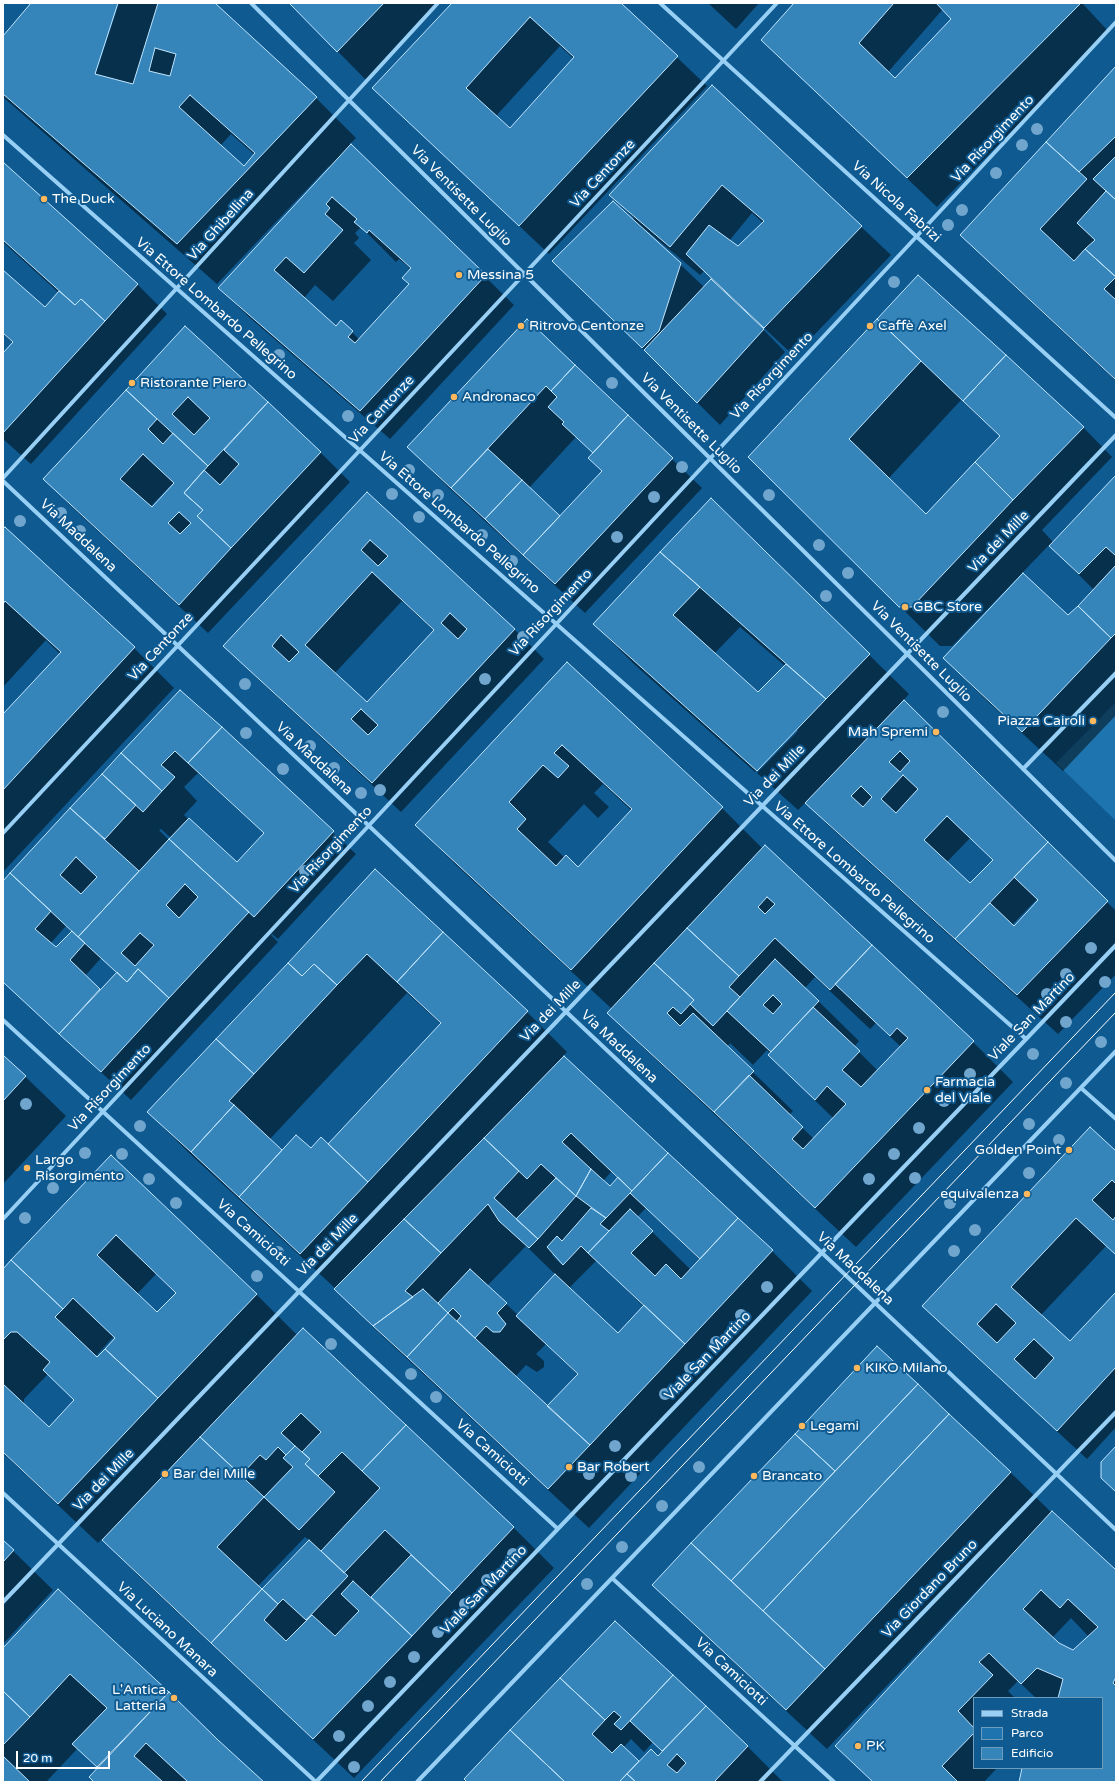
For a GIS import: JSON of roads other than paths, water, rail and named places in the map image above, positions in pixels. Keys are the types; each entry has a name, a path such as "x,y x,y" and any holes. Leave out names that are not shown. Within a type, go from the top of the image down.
{"street":[{"name":"Via Ventisette Luglio","path":"251,3 1116,861"},
{"name":"Via Ghibellina","path":"3,480 438,3"},
{"name":"Via Nicola Fabrizi","path":"660,3 1116,418"},
{"name":"Via Centonze","path":"3,833 778,3"},
{"name":"Via Risorgimento","path":"3,1219 1116,22"},
{"name":"Via Ettore Lombardo Pellegrino","path":"3,135 1026,1039"},
{"name":"Via dei Mille","path":"3,1602 1116,435"},
{"name":"Via Maddalena","path":"3,480 1116,1530"},
{"path":"1023,769 1116,673"},
{"name":"Viale San Martino","path":"316,1782 1116,945"},
{"name":"Via Camiciotti","path":"3,1020 558,1529"},
{"path":"417,1782 1116,1051"},
{"path":"1081,1088 1116,1119"},
{"name":"Via Giordano Bruno","path":"760,1782 1116,1412"},
{"name":"Via Luciano Manara","path":"3,1493 316,1782"},
{"name":"Via Camiciotti","path":"612,1578 834,1782"}],"tram line":[{"path":"361,1782 1116,992"},
{"path":"380,1782 1116,1012"}],"place":[{"name":"The Duck","path":"44,199"},
{"name":"Messina 5","path":"459,275"},
{"name":"Ritrovo Centonze","path":"521,326"},
{"name":"Caffè Axel","path":"870,326"},
{"name":"Ristorante Piero","path":"132,383"},
{"name":"Andronaco","path":"454,397"},
{"name":"GBC Store","path":"905,607"},
{"name":"Piazza Cairoli","path":"1093,721"},
{"name":"Mah Spremi","path":"936,732"},
{"name":"Farmacia del Viale","path":"927,1090"},
{"name":"Golden Point","path":"1069,1150"},
{"name":"Largo Risorgimento","path":"27,1168"},
{"name":"equivalenza","path":"1027,1194"},
{"name":"KIKO Milano","path":"857,1368"},
{"name":"Legami","path":"802,1426"},
{"name":"Bar Robert","path":"569,1467"},
{"name":"Bar dei Mille","path":"165,1474"},
{"name":"Brancato","path":"754,1476"},
{"name":"L'Antica Latteria","path":"174,1698"},
{"name":"PK","path":"858,1746"}]}
